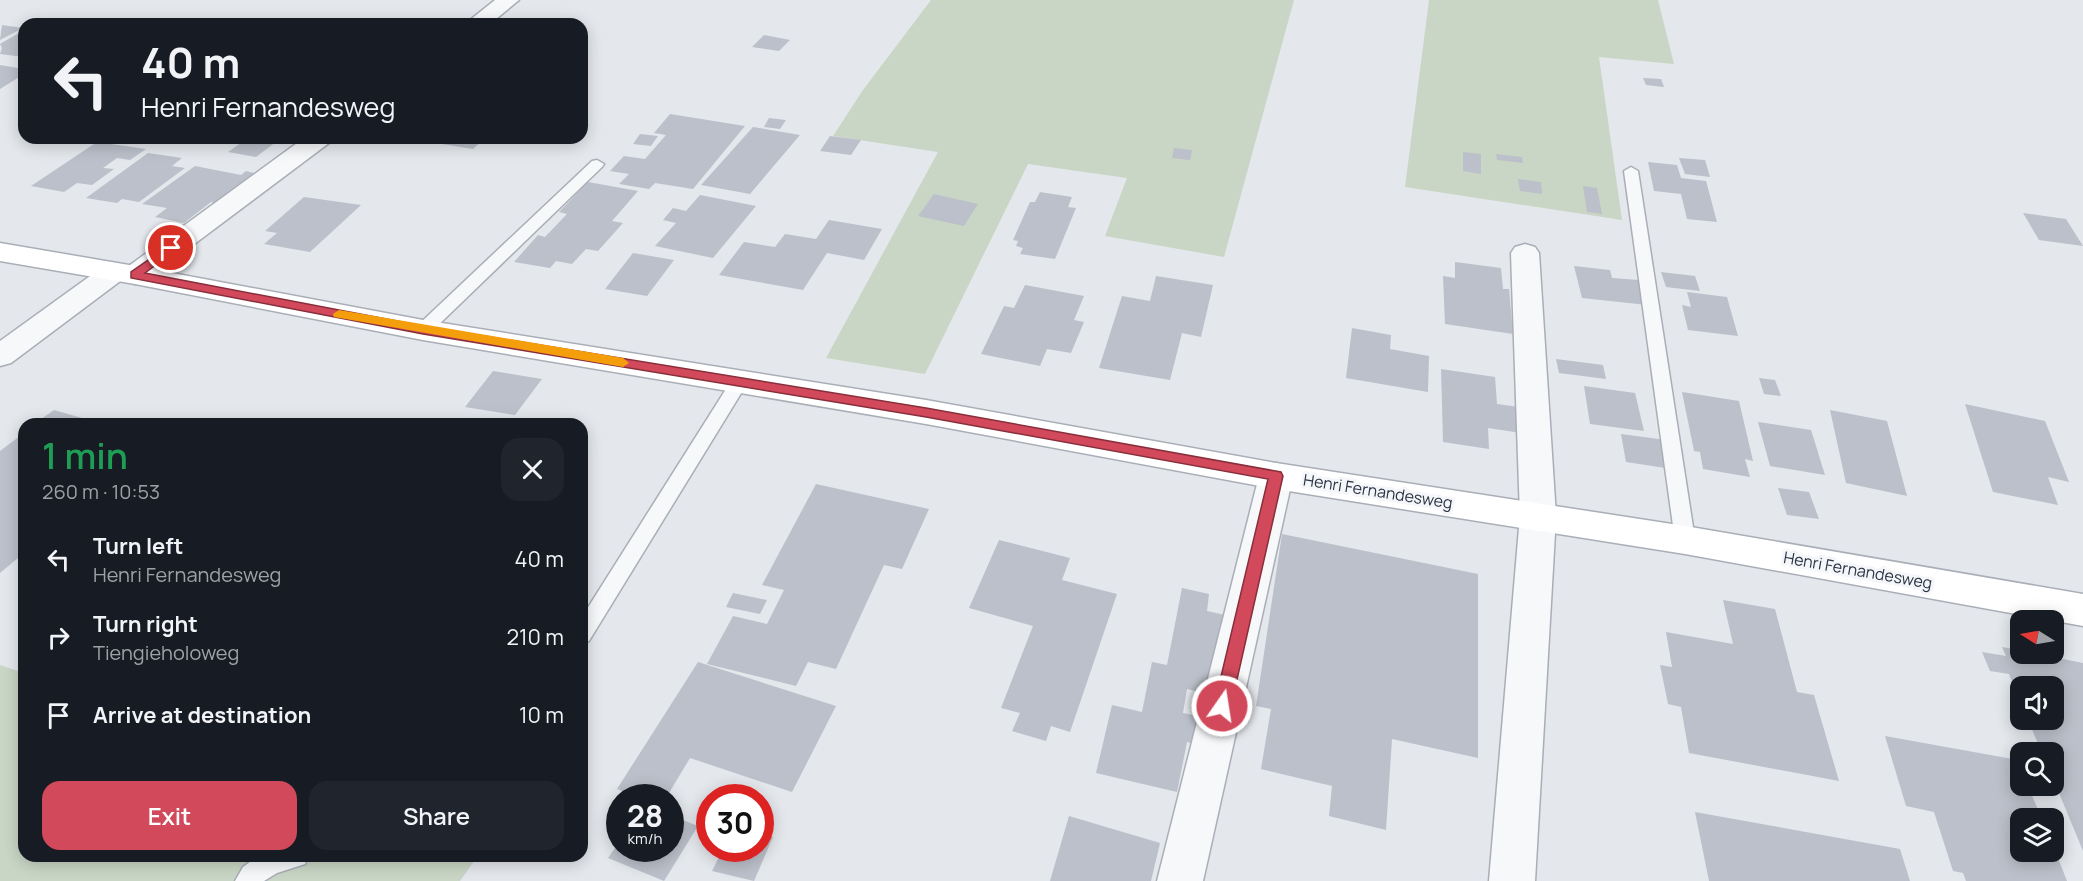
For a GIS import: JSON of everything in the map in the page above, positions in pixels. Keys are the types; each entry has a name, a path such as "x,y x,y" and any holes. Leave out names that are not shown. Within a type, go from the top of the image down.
{"street":[{"path":"484,18 509,0"},
{"path":"0,356 311,144"},
{"name":"Henri Fernandesweg","path":"0,252 124,273 423,330 926,412 1276,476 1685,540 2083,610"},
{"path":"1512,881 1538,516 1525,253"},
{"path":"1180,881 1276,476"}],"lane":[{"path":"423,330 597,164"},
{"path":"1631,171 1685,540"},
{"path":"588,625 739,382"},
{"path":"247,881 254,872 274,862"}],"green space":[{"path":"931,0 1294,0 1224,257 1105,236 1127,178 1028,164 925,374 826,358 938,152 833,136 863,90"},
{"path":"1429,0 1658,0 1674,64 1599,57 1622,220 1405,187"},
{"path":"0,665 18,671 18,862 473,862 460,881 0,881"}],"building":[{"path":"2,25 18,27 18,31 0,40"},
{"path":"18,34 18,56 0,54 2,48 0,44"},
{"path":"764,35 790,40 779,51 752,47"},
{"path":"0,65 18,68 18,78 0,89"},
{"path":"1643,78 1661,79 1664,87 1646,85"},
{"path":"670,114 745,126 693,189 655,183 649,189 619,184 629,174 610,171 624,156 645,159 666,135 654,133"},
{"path":"769,118 786,120 780,129 764,127"},
{"path":"753,127 800,135 750,194 701,185"},
{"path":"640,134 658,136 651,146 633,144"},
{"path":"830,136 861,140 851,155 820,151"},
{"path":"94,144 146,149 130,160 117,158 103,168 114,169 92,185 77,183 64,192 31,186"},
{"path":"239,144 273,144 256,157 228,152"},
{"path":"442,144 478,144 473,149"},
{"path":"1174,148 1192,150 1190,160 1172,158"},
{"path":"1463,152 1481,154 1481,174 1463,171"},
{"path":"148,153 182,158 172,166 185,168 139,202 122,199 117,203 86,198"},
{"path":"1496,154 1522,157 1523,163 1497,160"},
{"path":"1679,158 1705,160 1710,177 1685,174"},
{"path":"1648,162 1677,165 1681,178 1706,181 1717,222 1687,219 1681,194 1654,191"},
{"path":"195,166 241,175 246,171 258,174 218,204 211,202 184,223 155,217 167,208 142,204"},
{"path":"1518,179 1541,182 1542,194 1520,191"},
{"path":"588,182 638,191 612,221 623,223 598,251 586,249 572,264 556,261 550,268 514,262 538,235 545,237 567,214 559,212"},
{"path":"1583,186 1597,188 1602,214 1587,212"},
{"path":"1040,192 1072,197 1068,207 1076,208 1055,259 1020,254 1023,248 1016,246 1018,241 1013,240 1030,202 1035,202"},
{"path":"934,194 978,204 964,226 918,216"},
{"path":"700,195 756,206 713,258 655,246 676,223 663,220 673,208 686,211"},
{"path":"304,197 361,205 310,252 264,244 277,233 265,231"},
{"path":"2023,213 2066,219 2083,246 2039,240"},
{"path":"829,220 882,229 864,260 827,253 803,290 719,275 744,242 775,247 785,234 816,239"},
{"path":"633,253 674,260 647,296 605,289"},
{"path":"1455,262 1501,268 1503,289 1509,289 1513,334 1445,324 1443,276 1455,278"},
{"path":"1574,266 1610,270 1612,278 1639,280 1647,305 1582,298"},
{"path":"1661,272 1695,276 1700,291 1666,287"},
{"path":"1156,276 1213,285 1201,337 1182,333 1170,380 1099,368 1122,296 1150,301"},
{"path":"1025,285 1084,296 1074,320 1084,322 1071,353 1047,349 1040,366 981,354 1004,306 1014,308"},
{"path":"1687,292 1727,297 1738,336 1688,330 1682,305 1691,307"},
{"path":"1352,328 1391,335 1390,349 1429,356 1428,392 1346,378"},
{"path":"1556,359 1603,365 1606,379 1559,373"},
{"path":"1441,369 1495,377 1497,404 1519,407 1521,433 1488,428 1489,449 1443,442"},
{"path":"493,371 542,379 515,415 465,407"},
{"path":"1759,378 1775,380 1781,396 1764,394"},
{"path":"1584,386 1635,393 1644,431 1590,424"},
{"path":"1682,392 1739,401 1753,461 1745,459 1750,477 1703,469 1700,452 1694,451"},
{"path":"1965,404 2045,421 2069,482 2048,477 2058,505 1993,492"},
{"path":"54,410 82,418 43,418"},
{"path":"1830,410 1887,421 1907,496 1846,483"},
{"path":"1758,422 1811,430 1825,475 1770,466"},
{"path":"1621,434 1666,440 1672,469 1626,462"},
{"path":"18,438 18,558 0,573 0,451"},
{"path":"816,484 929,509 902,569 884,565 836,669 808,662 796,686 707,664 733,616 767,624 784,590 762,585"},
{"path":"1778,488 1809,492 1819,519 1787,515"},
{"path":"1282,534 1478,574 1478,758 1392,739 1386,830 1329,816 1332,786 1261,769 1271,709 1256,706"},
{"path":"999,540 1070,558 1062,580 1117,594 1070,732 1051,726 1046,741 1012,731 1020,713 1001,708 1033,626 969,608"},
{"path":"1182,588 1209,594 1207,611 1225,615 1212,695 1187,689 1183,713 1202,717 1197,745 1187,742 1177,792 1096,773 1112,705 1142,712 1152,662 1167,665"},
{"path":"733,593 767,600 760,614 726,607"},
{"path":"1723,600 1775,609 1797,692 1814,695 1839,781 1689,753 1681,707 1668,704 1660,665 1672,667 1666,632 1733,644"},
{"path":"2002,647 2010,648 2010,664 2064,664 2064,659 2083,663 2083,851 2060,796 2064,796 2064,742 2037,742 2032,730 2064,730 2064,676 2010,677 2009,674 1990,671 1982,652 2006,656"},
{"path":"698,662 836,706 792,792 774,786 774,784 690,758 674,784 620,784"},
{"path":"1885,736 2010,759 2010,796 2032,796 2037,808 2010,808 2010,862 2060,862 2067,881 1966,881 1963,873 1953,871 1934,812 1906,806"},
{"path":"1695,812 1900,849 1910,881 1709,881"},
{"path":"1069,816 1160,843 1151,881 1050,881"},
{"path":"684,820 696,825 696,829 684,849"},
{"path":"618,862 676,862 664,881"},
{"path":"716,862 762,862 754,881 712,871"}],"slow traffic":[{"path":"339,314 623,363"}],"route":[{"path":"171,248 135,275 423,330 926,412 1276,476 1222,706"}]}
